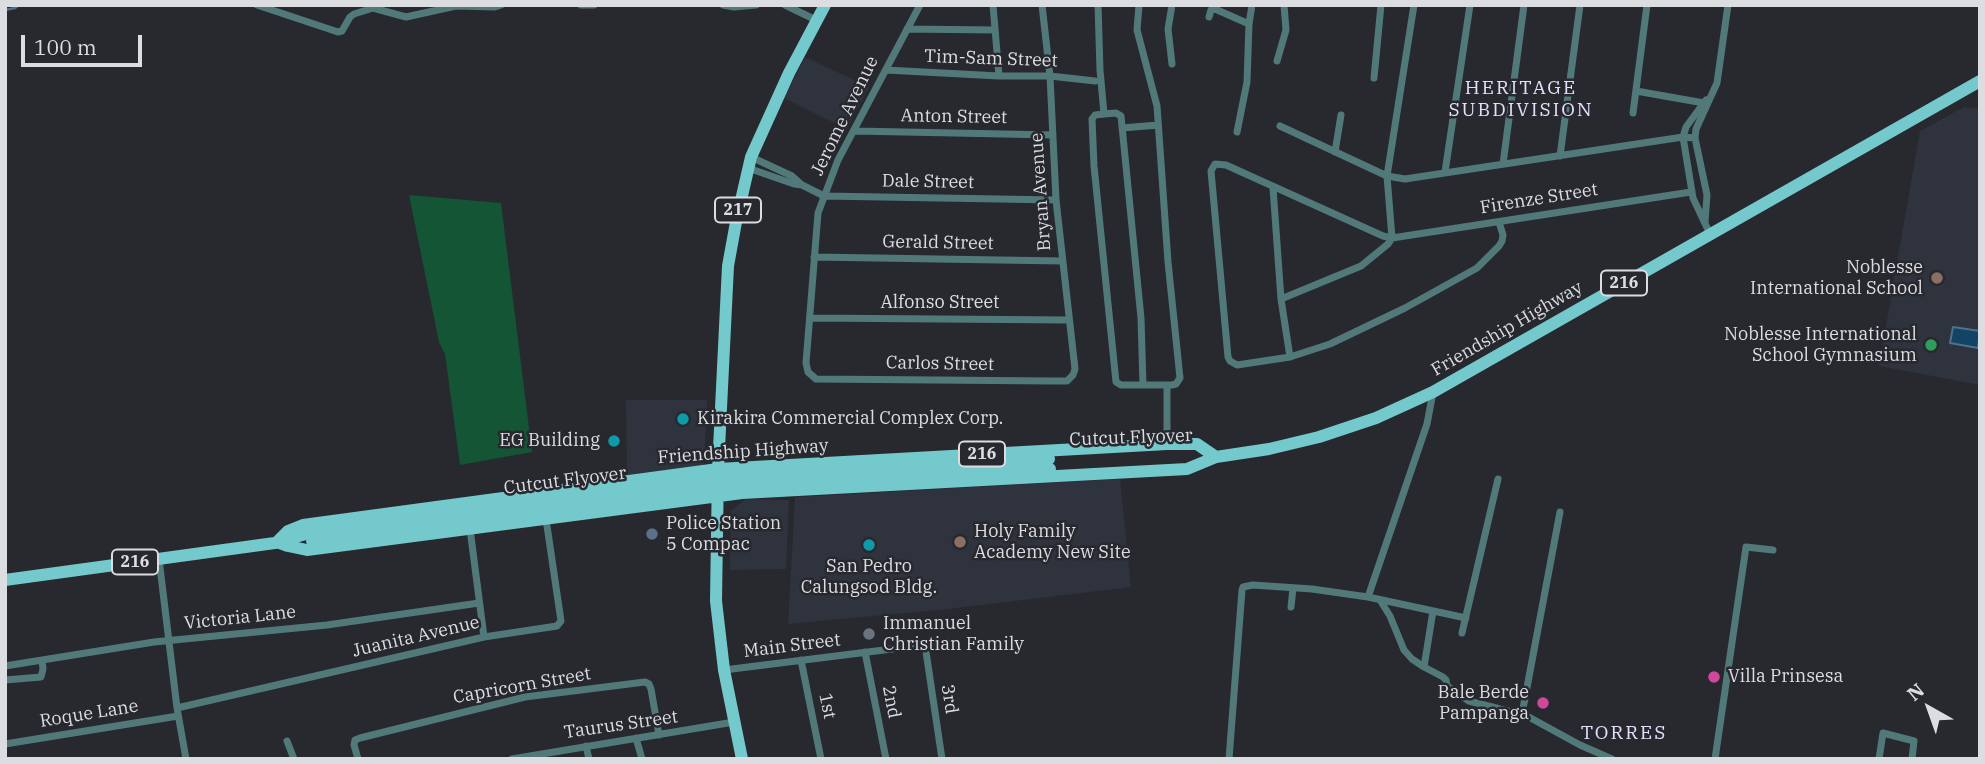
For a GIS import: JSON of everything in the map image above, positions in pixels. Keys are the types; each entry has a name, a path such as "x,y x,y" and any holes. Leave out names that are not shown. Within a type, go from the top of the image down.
{"main road":[{"name":"217","path":"742,759 724,670 716,601 718,469 728,266 749,162 789,73 825,5"},
{"name":"Friendship Highway","path":"5,580 277,542 307,550 718,495 1187,469 1216,457 1269,449 1319,437 1376,418 1433,392 1708,228 1980,80"},
{"name":"Friendship Highway","path":"277,542 288,531 303,525 718,469 1167,444 1197,444 1216,457"},
{"path":"719,451 743,467"},
{"name":"Cutcut Flyover","path":"277,542 701,480 755,475 1050,464 1168,452 1199,453 1216,457"},
{"path":"648,477 653,481 657,493 652,504"},
{"path":"534,493 529,501 530,512 542,519"},
{"path":"693,498 705,502 718,512 742,493"}],"street":[{"path":"257,5 338,32 342,31 354,14 373,8 406,17 456,6 501,5"},
{"path":"581,5 594,5"},
{"path":"723,5 734,8 756,5"},
{"path":"785,5 816,20"},
{"name":"Jerome Avenue","path":"808,372 806,363 818,213 838,160 920,5"},
{"path":"993,5 999,76"},
{"name":"Bryan Avenue","path":"1042,5 1050,76 1056,200 1075,369 1073,375"},
{"path":"1098,5 1104,114"},
{"path":"1139,5 1137,30 1156,101 1180,378 1176,384 1167,386 1121,385 1116,382 1091,119 1095,115 1104,114 1119,113 1121,116 1141,318 1143,385"},
{"path":"1172,5 1168,30 1172,64"},
{"path":"1237,132 1247,82 1252,5"},
{"path":"1277,61 1286,30 1284,5"},
{"path":"1374,78 1381,5"},
{"path":"1281,299 1361,265 1392,238 1387,176 1414,5"},
{"path":"1445,172 1470,5"},
{"path":"1503,164 1524,5"},
{"path":"1560,156 1580,5"},
{"path":"1633,113 1647,5"},
{"path":"1708,228 1691,192 1683,137 1686,127 1714,92 1728,5"},
{"path":"1209,17 1213,9 1249,24"},
{"path":"907,29 995,30"},
{"name":"Tim-Sam Street","path":"886,70 1050,76 1095,81"},
{"path":"1636,91 1705,103"},
{"path":"1705,103 1695,138 1707,195 1708,228"},
{"path":"1335,152 1340,116"},
{"path":"1122,128 1158,125"},
{"path":"1280,126 1387,176 1405,179 1683,137 1695,138"},
{"name":"Anton Street","path":"855,131 1053,135"},
{"name":"Dale Street","path":"749,162 769,165 796,178 802,185"},
{"name":"Dale Street","path":"749,162 765,174 802,185 824,196 1056,200"},
{"path":"765,174 769,165"},
{"path":"1392,238 1273,188 1226,165 1212,166 1230,362 1237,365 1290,357 1330,344 1405,307 1477,268 1502,241 1499,222"},
{"path":"1273,188 1281,299 1290,357"},
{"name":"Firenze Street","path":"1392,238 1691,192"},
{"name":"Gerald Street","path":"814,257 1062,261"},
{"name":"Alfonso Street","path":"810,318 1069,320"},
{"name":"Carlos Street","path":"808,372 816,379 1052,382 1067,381 1073,375"},
{"path":"1167,386 1167,444"},
{"path":"1368,597 1427,424 1433,392"},
{"path":"1462,633 1498,479"},
{"path":"1522,714 1560,512"},
{"name":"Juanita Avenue","path":"178,712 484,637 559,624 561,621 542,519"},
{"path":"470,529 484,637"},
{"path":"1715,759 1746,547 1773,550"},
{"path":"159,559 186,759"},
{"path":"1229,759 1243,587 1253,585 1293,588 1368,597 1466,618"},
{"path":"1291,607 1293,588"},
{"path":"1380,600 1404,650 1423,667 1443,677 1447,686 1469,701 1522,714 1612,759"},
{"name":"Victoria Lane","path":"5,666 153,642 327,625 479,603"},
{"path":"1423,667 1433,611"},
{"name":"Main Street","path":"724,670 948,642"},
{"name":"3rd","path":"925,645 942,759"},
{"name":"2nd","path":"865,652 886,759"},
{"path":"5,680 41,677 42,660"},
{"name":"1st","path":"801,660 821,759"},
{"name":"Capricorn Street","path":"358,759 354,745 355,740 360,738 516,699 645,682 651,689 659,736"},
{"name":"Roque Lane","path":"5,744 178,712"},
{"name":"Taurus Street","path":"512,759 734,722"},
{"path":"1879,759 1883,733 1914,741 1912,759"},
{"path":"636,738 642,759"},
{"path":"287,741 294,759"},
{"path":"586,746 589,759"}],"shaded area":[{"path":"805,57 869,87 847,129 784,98"},
{"name":"Noblesse International School","path":"1964,107 1980,109 1980,385 1879,366 1920,131"},
{"path":"626,400 707,400 704,466 627,476"},
{"name":"Holy Family Academy New Site","path":"1120,479 1131,587 948,609 788,624 795,497"},
{"path":"745,499 789,500 786,569 730,570 731,511"}],"green space":[{"path":"409,195 501,203 532,452 460,465 445,354 439,342"}],"water":[{"path":"1953,327 1980,331 1978,348 1950,343"}],"waterway":[{"path":"5,10 19,5"}],"place":[{"name":"Noblesse International School","path":"1937,278"},
{"name":"Noblesse International School Gymnasium","path":"1931,345"},
{"name":"Kirakira Commercial Complex Corp.","path":"683,419"},
{"name":"EG Building","path":"614,441"},
{"name":"Police Station 5 Compac","path":"652,534"},
{"name":"Holy Family Academy New Site","path":"960,542"},
{"name":"San Pedro Calungsod Bldg.","path":"869,545"},
{"name":"Immanuel Christian Family","path":"869,634"},
{"name":"Villa Prinsesa","path":"1714,677"},
{"name":"Bale Berde Pampanga","path":"1543,703"}],"district":[{"name":"HERITAGE SUBDIVISION","path":"1521,100"},
{"name":"TORRES","path":"1624,734"}]}
